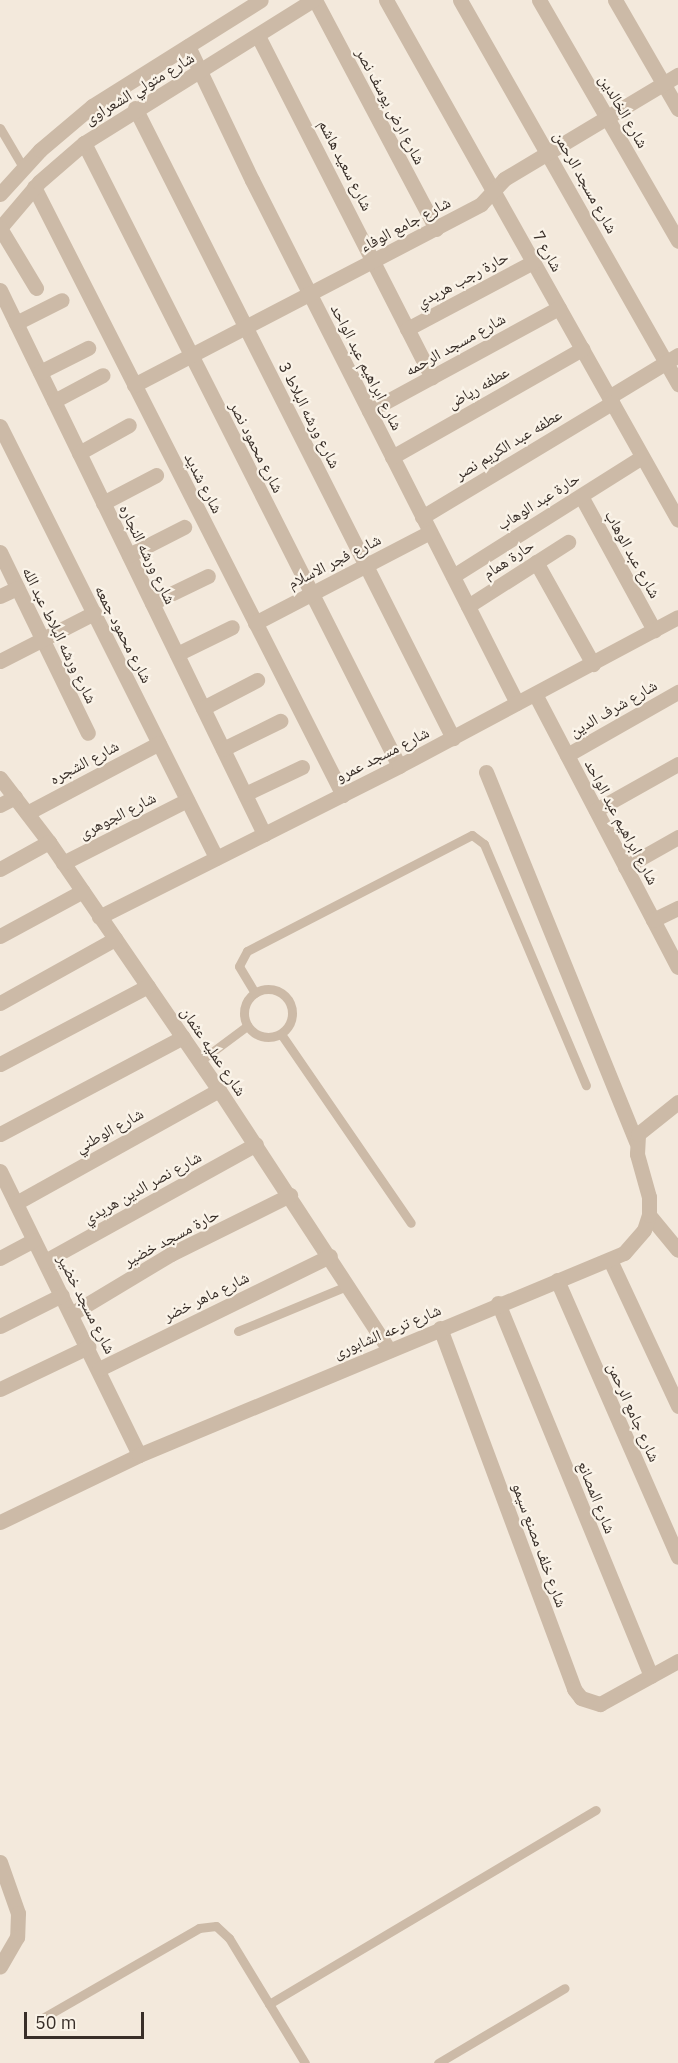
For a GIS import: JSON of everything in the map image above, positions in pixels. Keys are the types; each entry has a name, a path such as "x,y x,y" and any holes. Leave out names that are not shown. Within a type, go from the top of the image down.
{"street":[{"name":"شارع متولي الشعراوى","path":"0,194 23,167 92,106 261,0"},
{"name":"شارع متولي الشعراوى","path":"0,228 34,187 84,143 135,108 201,72 314,0"},
{"name":"شارع ارض يوسف نصر","path":"314,0 436,229"},
{"name":"شارع 7","path":"386,0 678,520"},
{"name":"شارع مسجد الرحمن","path":"460,0 672,359 678,384"},
{"name":"شارع الخالدين","path":"539,0 678,241"},
{"path":"615,0 678,109"},
{"name":"شارع سعيد هاشم","path":"258,36 432,377"},
{"name":"شارع ابراهيم عبد الواحد","path":"188,46 310,294 517,703"},
{"name":"شارع جامع الوفاء","path":"134,385 481,204 493,190 549,153 678,75"},
{"name":"شارع ورشه البلاط 3","path":"135,108 453,738"},
{"name":"شارع محمود نصر","path":"84,143 399,766"},
{"name":"شارع شديد","path":"34,187 343,795"},
{"path":"0,228 36,288"},
{"name":"حارة رجب هريدي","path":"407,329 533,262"},
{"name":"شارع ورشه النجاره","path":"0,290 264,834"},
{"path":"16,322 62,300"},
{"name":"شارع مسجد الرحمه","path":"369,411 559,308"},
{"path":"40,372 88,348"},
{"name":"عطفه رياض","path":"392,457 582,349"},
{"name":"عطفه عبد الكريم نصر","path":"422,517 611,400 672,359"},
{"path":"54,401 103,375"},
{"path":"79,453 129,425"},
{"name":"شارع محمود جمعه","path":"0,426 216,858"},
{"name":"حارة عبد الوهاب","path":"453,576 642,456"},
{"path":"103,503 156,475"},
{"name":"شارع عبد الوهاب","path":"581,495 654,630"},
{"path":"129,555 184,527"},
{"name":"شارع فجر الاسلام","path":"255,623 430,532"},
{"name":"حارة همام","path":"468,606 568,542"},
{"name":"شارع ورشه البلاط عبد الله","path":"0,552 88,733"},
{"path":"536,562 593,664"},
{"path":"152,603 208,576"},
{"path":"0,596 17,588"},
{"path":"0,661 94,613"},
{"name":"شارع مسجد عمرو","path":"99,917 399,766 678,617"},
{"path":"177,654 232,627"},
{"path":"203,708 257,680"},
{"name":"شارع شرف الدين","path":"567,755 678,692"},
{"name":"شارع ابراهيم عبد الواحد","path":"535,694 678,967"},
{"path":"223,749 280,721"},
{"name":"شارع الشجره","path":"27,813 159,743"},
{"path":"596,810 678,764"},
{"path":"245,794 302,767"},
{"path":"486,772 636,1142 649,1197 649,1215 678,1250"},
{"name":"شارع عمليه عثمان","path":"0,778 49,842 200,1061 349,1285 389,1350"},
{"path":"0,805 15,796"},
{"name":"شارع الجوهرى","path":"63,863 187,800"},
{"path":"625,867 678,837"},
{"path":"0,869 49,842"},
{"path":"0,936 83,891"},
{"path":"653,920 678,908"},
{"path":"0,1003 116,939"},
{"path":"0,1064 148,986"},
{"path":"0,1134 183,1037"},
{"name":"شارع الوطني","path":"16,1203 219,1090"},
{"path":"636,1142 642,1128 678,1102"},
{"name":"شارع نصر الدين هريدي","path":"45,1261 256,1144"},
{"name":"شارع مسجد خضير","path":"0,1171 4,1188 16,1203 139,1455"},
{"name":"حارة مسجد خضير","path":"72,1314 171,1254 290,1195"},
{"name":"شارع ترعه الشابورى","path":"0,1522 139,1455 498,1303 610,1260 636,1243 649,1215"},
{"path":"0,1258 34,1240"},
{"name":"شارع ماهر خضر","path":"99,1369 330,1256"},
{"path":"610,1260 678,1406"},
{"name":"شارع جامع الرحمن","path":"557,1280 678,1557"},
{"path":"0,1326 62,1295"},
{"name":"شارع المصانع","path":"498,1303 651,1676"},
{"name":"شارع خلف مصنع سيمو","path":"440,1328 574,1689 581,1698 600,1704 651,1676"},
{"path":"0,1389 88,1347"},
{"path":"651,1676 678,1661"},
{"path":"0,1862 18,1912 17,1937 0,1966"}],"lane":[{"path":"0,128 23,167"},
{"path":"255,993 240,970 243,954 472,836 484,844 585,1085"},
{"path":"255,993 277,991 289,1001 292,1015 281,1034"},
{"path":"255,993 244,1011 247,1026 259,1036 281,1034"},
{"path":"200,1061 247,1026"},
{"path":"281,1034 411,1223"},
{"path":"238,1330 349,1285"},
{"path":"269,2004 596,1810"},
{"path":"41,2019 199,1928 210,1926 225,1933 305,2063"},
{"path":"438,2063 565,1988"}]}
